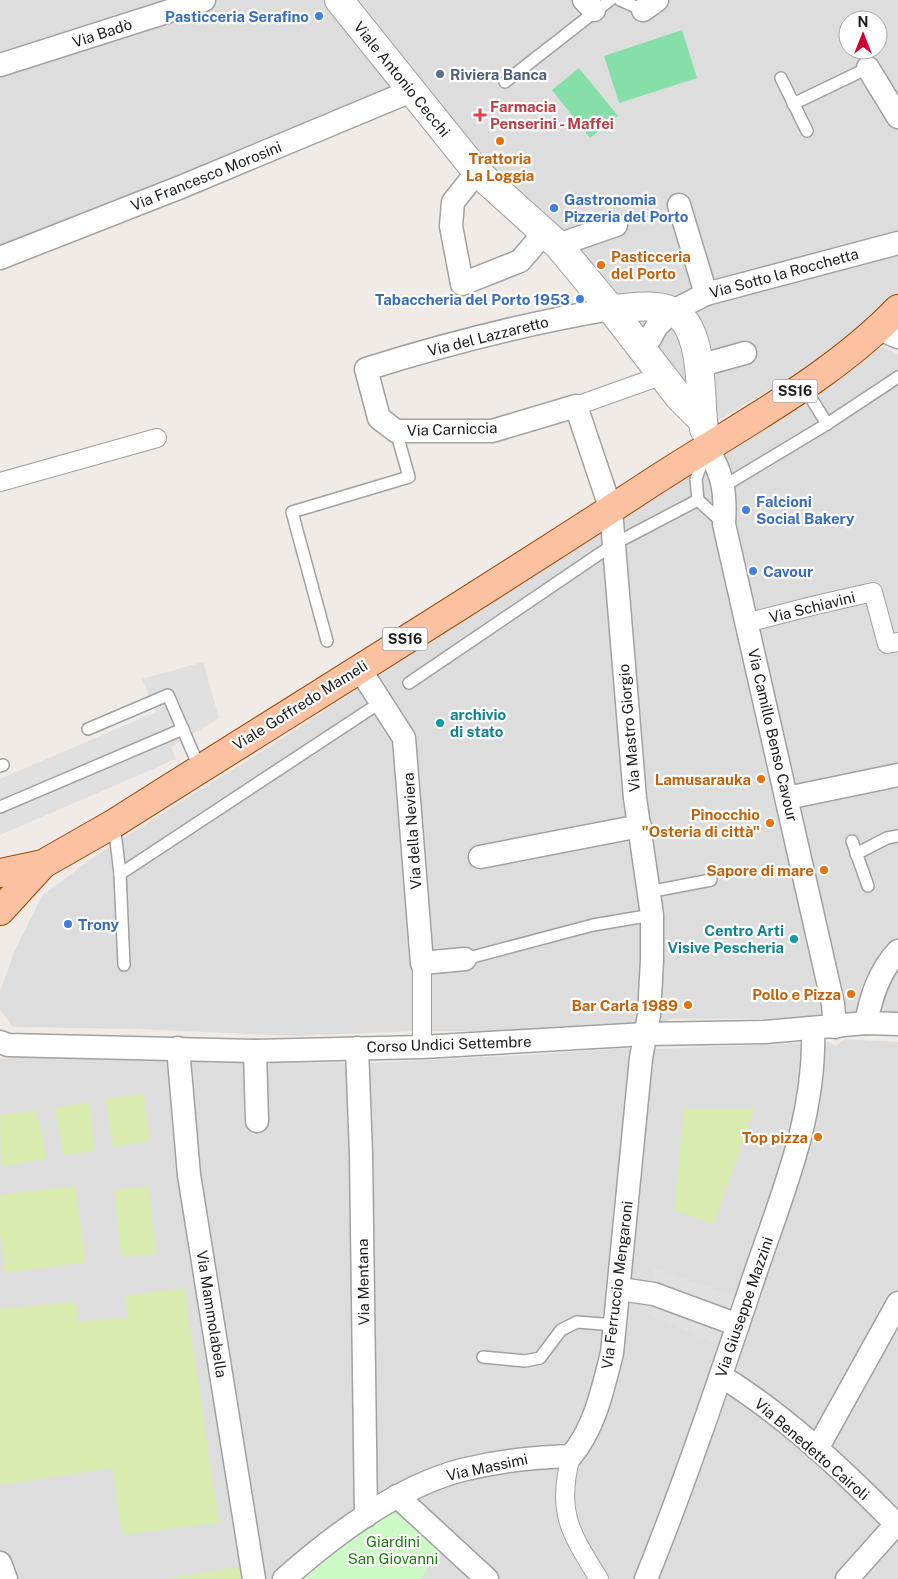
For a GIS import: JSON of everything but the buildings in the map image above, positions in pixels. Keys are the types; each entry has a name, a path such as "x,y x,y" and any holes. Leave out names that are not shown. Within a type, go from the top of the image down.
{"main road":[{"name":"SS16","path":"707,447 889,333 898,310"},
{"name":"Viale Goffredo Mameli","path":"0,873 43,864 114,824 611,510 707,447"},
{"name":"Viale Goffredo Mameli","path":"0,911 43,864"}],"street":[{"name":"Via Badò","path":"0,65 204,0"},
{"name":"Viale Antonio Cecchi","path":"339,0 477,172 551,239 611,309 679,397 702,420"},
{"path":"868,68 898,117"},
{"name":"Via Francesco Morosini","path":"0,258 181,187 411,91"},
{"path":"477,172 453,202 450,226 462,284 520,261 551,239 616,225"},
{"path":"678,205 706,294"},
{"name":"Via Sotto la Rocchetta","path":"643,351 657,326 673,311 706,294 898,243"},
{"path":"611,309 652,307 673,311 686,323 694,343 698,366 703,399 702,420 707,447"},
{"name":"Via del Lazzaretto","path":"366,369 418,353 562,317 611,309"},
{"path":"698,366 745,353"},
{"name":"Via Carniccia","path":"366,369 379,418 396,431 492,431 576,406 662,375"},
{"path":"576,406 611,510"},
{"path":"0,482 157,438"},
{"name":"Via Camillo Benso Cavour","path":"707,447 720,470 724,486 724,524 832,1004 824,1028"},
{"name":"Via Mastro Giorgio","path":"611,510 635,798 652,915 652,960 646,1034"},
{"name":"Via Schiavini","path":"746,623 816,604 873,592 887,644 898,642"},
{"name":"Via della Neviera","path":"359,668 404,738 422,963"},
{"path":"787,798 898,776"},
{"path":"480,858 640,826"},
{"path":"866,1023 872,996 888,961 898,951"},
{"path":"422,1047 422,963 465,959"},
{"name":"Corso Undici Settembre","path":"0,1042 8,1044 255,1051 422,1047 646,1034 765,1032 866,1023 898,1024"},
{"name":"Via Giuseppe Mazzini","path":"646,1579 673,1511 721,1376 799,1143 824,1028"},
{"name":"Via Ferruccio Mengaroni","path":"599,1579 575,1541 563,1501 571,1456 590,1425 600,1400 612,1353 620,1289 641,1058 646,1034"},
{"name":"Via Mammolabella","path":"178,1048 189,1175 254,1579"},
{"name":"Via Mentana","path":"357,1048 361,1154 366,1516"},
{"path":"255,1051 256,1122"},
{"path":"620,1289 654,1294 738,1325"},
{"path":"817,1449 898,1303"},
{"name":"Via Benedetto Cairoli","path":"721,1376 743,1389 817,1449 897,1524"},
{"name":"Via Massimi","path":"284,1579 366,1516 397,1496 430,1480 461,1470 540,1456 571,1456"},
{"path":"397,1496 486,1579"},
{"path":"847,1579 897,1524"},
{"path":"0,1563 6,1579"}],"lane":[{"path":"620,0 650,5"},
{"path":"505,82 596,3"},
{"path":"793,104 868,68"},
{"path":"781,78 807,131"},
{"path":"724,486 827,424 898,377"},
{"path":"803,386 827,424"},
{"path":"327,641 292,512 409,477 396,431"},
{"path":"707,447 696,479 698,500 724,524"},
{"path":"410,683 614,544 698,500"},
{"path":"88,729 168,695 200,769"},
{"path":"120,874 381,702"},
{"path":"0,807 183,730"},
{"path":"114,824 120,874 124,965"},
{"path":"856,854 887,838 898,836"},
{"path":"852,841 868,886"},
{"path":"648,892 711,880"},
{"path":"465,959 593,925 652,915"},
{"path":"483,1357 525,1361 540,1358 561,1330 577,1322 615,1325"}],"shaded area":[{"path":"0,0 898,0 898,296 855,339 699,432 427,85 0,255"},
{"path":"882,347 898,354 898,1018 669,1019 661,1031 418,1031 294,1036 138,1029 13,1027 0,1010 0,992 14,952 42,896 98,854 266,749"},
{"path":"203,662 219,718 171,747 176,759 0,835 0,779 156,712 142,679"},
{"path":"845,1039 898,1042 898,1579 0,1579 0,1059 78,1054 218,1062 370,1063 627,1048 633,1050 829,1042 836,1046"},
{"path":"654,1268 738,1297 725,1347 646,1314"}],"green space":[{"path":"682,30 697,78 619,103 604,56"},
{"path":"579,68 618,116 590,138 552,90"},
{"path":"144,1094 150,1142 113,1147 105,1099"},
{"path":"89,1102 95,1151 64,1155 54,1108"},
{"path":"684,1109 754,1109 714,1224 674,1210"},
{"path":"36,1111 47,1159 1,1166 0,1115"},
{"path":"75,1186 86,1262 5,1273 0,1236 0,1195"},
{"path":"148,1186 156,1254 121,1257 114,1190"},
{"path":"184,1288 219,1523 122,1535 112,1468 0,1485 0,1309 76,1302 78,1322 128,1317 125,1296"},
{"name":"Giardini San Giovanni","path":"394,1512 439,1550 421,1579 295,1579"},
{"path":"247,1566 249,1579 164,1579"}],"place":[{"name":"Pasticceria Serafino","path":"319,16"},
{"name":"Riviera Banca","path":"440,74"},
{"name":"Farmacia Penserini - Maffei","path":"480,115"},
{"name":"Trattoria La Loggia","path":"500,141"},
{"name":"Gastronomia Pizzeria del Porto","path":"554,208"},
{"name":"Pasticceria del Porto","path":"601,265"},
{"name":"Tabaccheria del Porto 1953","path":"580,299"},
{"name":"Falcioni Social Bakery","path":"746,510"},
{"name":"Cavour","path":"753,571"},
{"name":"archivio di stato","path":"440,723"},
{"name":"Lamusarauka","path":"761,779"},
{"name":"Pinocchio \"Osteria di città\"","path":"770,823"},
{"name":"Sapore di mare","path":"824,870"},
{"name":"Trony","path":"68,924"},
{"name":"Centro Arti Visive Pescheria","path":"794,939"},
{"name":"Pollo e Pizza","path":"851,994"},
{"name":"Bar Carla 1989","path":"688,1005"},
{"name":"Top pizza","path":"818,1137"}]}
